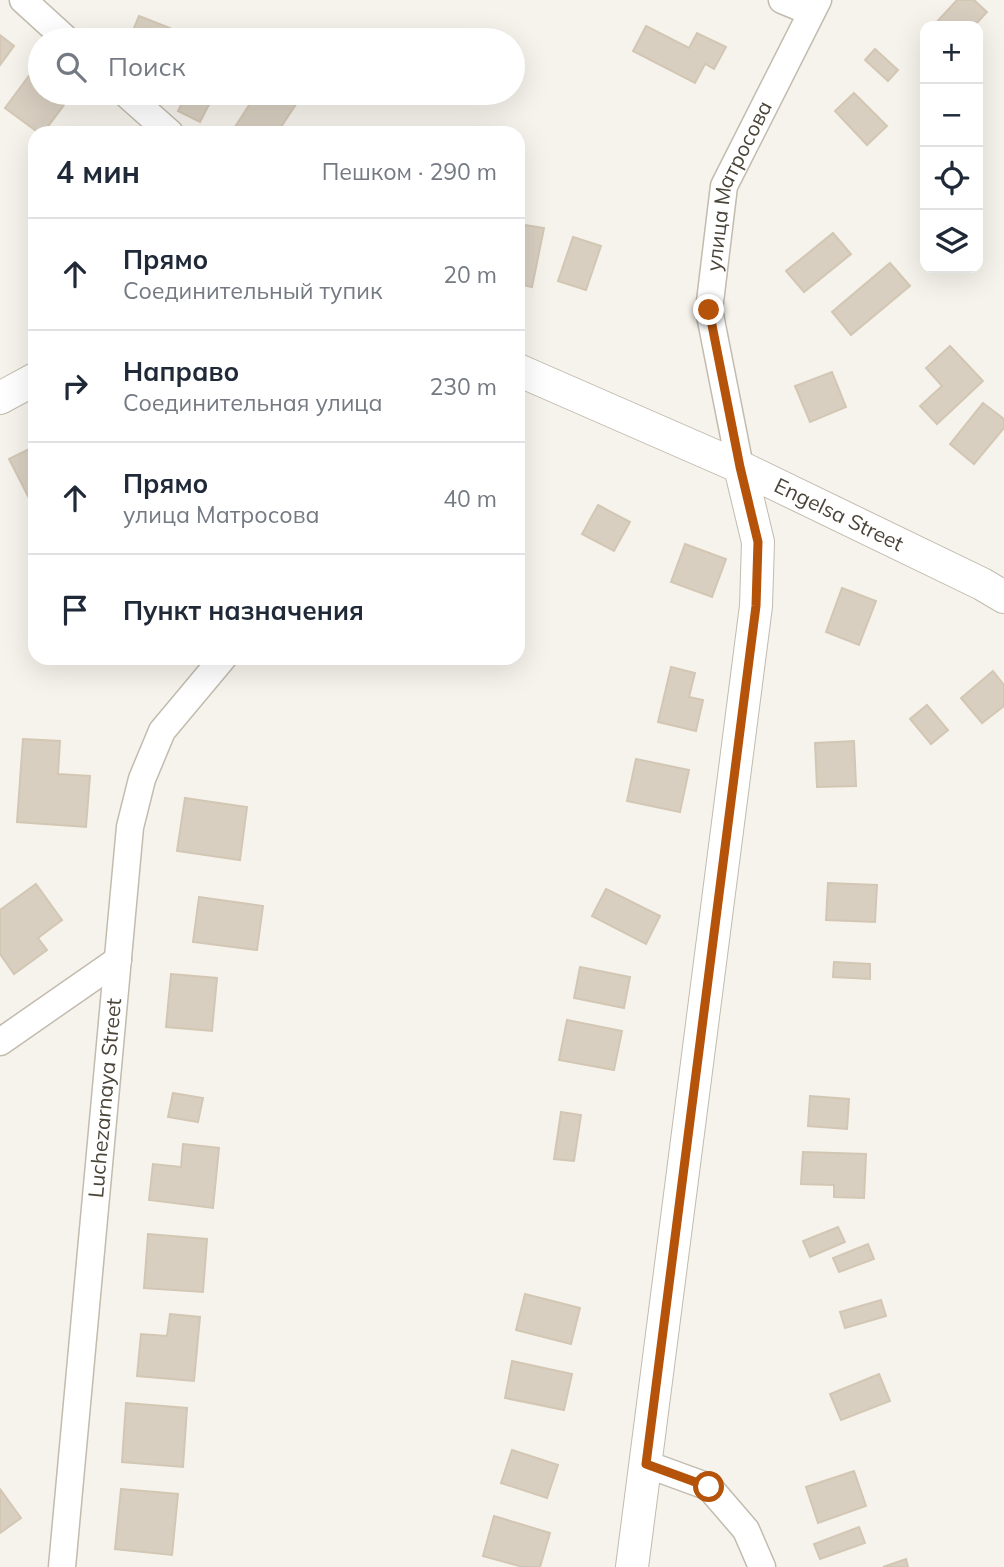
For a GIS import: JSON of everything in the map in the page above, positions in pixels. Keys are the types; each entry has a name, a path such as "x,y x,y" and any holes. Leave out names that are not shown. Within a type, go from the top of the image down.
{"street":[{"path":"23,0 54,28"},
{"path":"782,0 814,6"},
{"name":"улица Матросова","path":"740,467 709,310 724,186 814,6"},
{"path":"138,105 162,126"},
{"name":"Engelsa Street","path":"525,373 740,467 1004,597"},
{"path":"0,398 28,383"},
{"path":"632,1567 756,606 758,542 740,467"},
{"name":"Luchezarnaya Street","path":"62,1567 130,827 142,779 162,731 217,665"},
{"path":"0,1042 118,960"},
{"path":"646,1464 709,1487 746,1530 762,1567"}],"building":[{"path":"957,0 974,0 987,12 979,21 938,21"},
{"path":"139,16 170,28 134,28"},
{"path":"646,26 689,48 697,33 726,47 714,69 705,64 695,83 633,51"},
{"path":"0,35 14,46 0,65"},
{"path":"875,49 898,70 888,81 865,60"},
{"path":"28,77 28,105 64,105 48,126 29,126 5,108"},
{"path":"854,93 887,126 867,145 835,111"},
{"path":"181,105 209,105 200,122 178,111"},
{"path":"249,105 295,105 282,126 236,126"},
{"path":"525,225 544,228 532,287 525,286"},
{"path":"833,233 851,254 804,292 786,271"},
{"path":"573,237 601,246 586,290 558,281"},
{"path":"890,263 910,286 851,335 832,312"},
{"path":"950,346 983,381 937,424 920,406 942,386 926,368"},
{"path":"832,372 846,407 810,422 795,386"},
{"path":"983,403 1004,419 1004,428 974,464 950,444"},
{"path":"28,450 28,496 9,459"},
{"path":"598,505 630,522 614,551 582,534"},
{"path":"685,544 726,559 712,597 671,582"},
{"path":"842,588 876,601 859,645 826,632"},
{"path":"671,667 695,673 689,697 703,700 696,731 658,722"},
{"path":"993,671 1004,685 1004,706 982,723 961,698"},
{"path":"927,705 948,730 931,744 910,719"},
{"path":"23,739 60,741 58,774 90,776 86,827 17,822"},
{"path":"854,741 856,786 817,787 815,743"},
{"path":"636,759 689,770 680,812 627,801"},
{"path":"185,798 247,807 240,860 177,851"},
{"path":"828,883 877,885 875,922 826,920"},
{"path":"36,884 62,920 38,938 47,950 14,974 0,954 0,910"},
{"path":"606,889 660,916 646,944 592,916"},
{"path":"199,897 263,906 257,950 193,942"},
{"path":"834,962 870,964 870,979 833,977"},
{"path":"580,967 630,977 624,1008 574,998"},
{"path":"171,974 217,978 212,1031 166,1027"},
{"path":"567,1020 622,1031 614,1070 559,1060"},
{"path":"173,1093 203,1098 198,1122 168,1117"},
{"path":"810,1096 849,1099 847,1129 808,1126"},
{"path":"561,1112 581,1115 574,1161 554,1159"},
{"path":"183,1144 219,1148 213,1208 149,1200 153,1164 181,1167"},
{"path":"803,1152 866,1154 864,1198 834,1197 834,1185 801,1184"},
{"path":"838,1227 845,1242 810,1257 803,1241"},
{"path":"148,1234 207,1239 203,1292 144,1288"},
{"path":"868,1244 874,1259 839,1272 833,1258"},
{"path":"525,1294 580,1308 571,1344 516,1330"},
{"path":"881,1300 886,1316 845,1328 840,1312"},
{"path":"170,1314 200,1317 194,1381 137,1376 141,1334 167,1336"},
{"path":"512,1361 572,1374 564,1410 505,1398"},
{"path":"879,1374 890,1401 841,1420 830,1394"},
{"path":"126,1403 187,1408 183,1467 122,1462"},
{"path":"512,1450 558,1465 547,1498 501,1483"},
{"path":"854,1471 866,1506 818,1523 806,1487"},
{"path":"0,1489 21,1518 0,1533"},
{"path":"121,1489 178,1494 172,1555 115,1549"},
{"path":"494,1516 550,1533 540,1567 523,1567 483,1556"},
{"path":"859,1527 865,1543 820,1559 814,1544"},
{"path":"906,1559 908,1567 883,1567"}],"route":[{"path":"709,310 740,467 758,542 756,606 646,1464 709,1487"}]}
